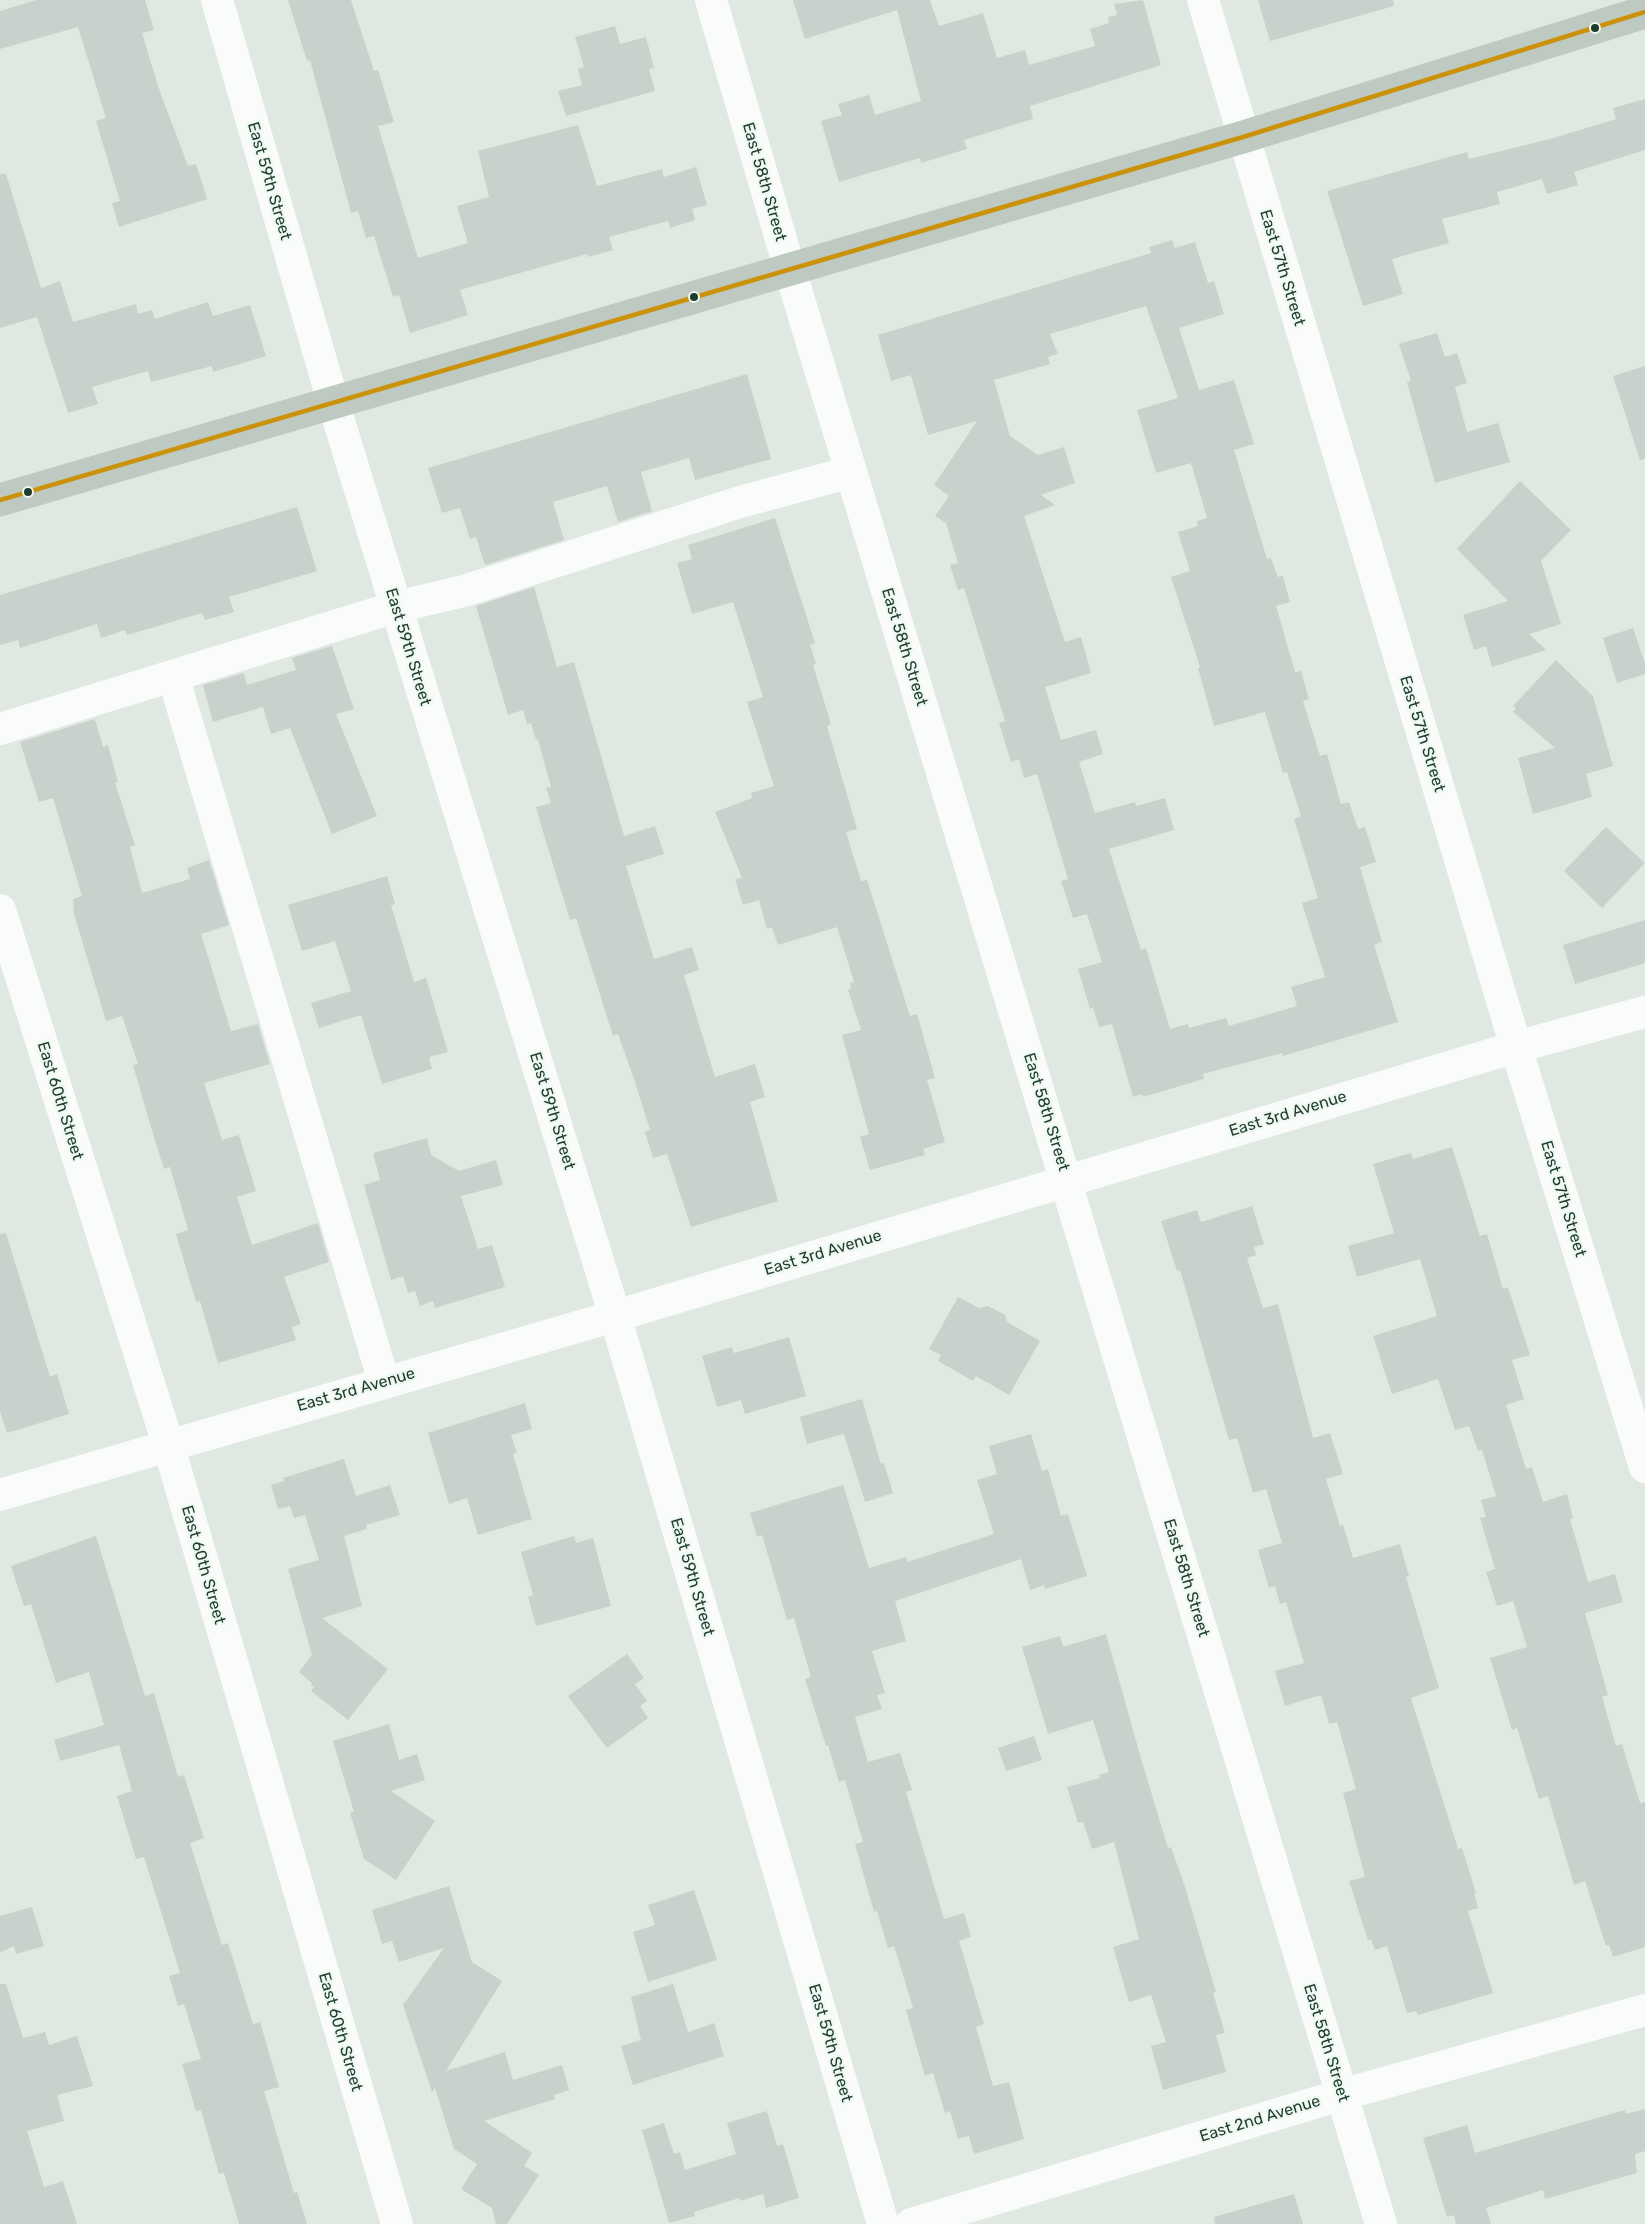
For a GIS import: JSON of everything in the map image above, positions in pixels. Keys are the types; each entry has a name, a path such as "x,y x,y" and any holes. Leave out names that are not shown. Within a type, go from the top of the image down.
{"main road":[{"path":"0,500 1243,137 1645,12"}],"street":[{"name":"East 59th Street","path":"217,0 333,402 615,1316 884,2224"},
{"name":"East 58th Street","path":"711,0 790,270 1381,2224"},
{"name":"East 57th Street","path":"1203,0 1516,1047 1645,1467"},
{"path":"0,729 396,607 464,591 740,502 851,472"},
{"path":"172,676 384,1382"},
{"name":"East 60th Street","path":"0,910 168,1444 396,2224"},
{"name":"East 3rd Avenue","path":"0,1494 615,1316 1516,1047 1645,1012"},
{"name":"East 2nd Avenue","path":"911,2224 1341,2095 1645,2010"}],"building":[{"path":"36,0 145,0 154,30 142,33 159,89 188,166 196,164 207,199 119,227 112,203 120,201 96,121 106,118 78,27 0,49 0,11"},
{"path":"288,0 351,0 374,71 378,70 394,122 378,126 418,258 468,243 457,206 489,197 478,151 578,125 597,186 662,169 664,177 696,167 707,205 692,209 695,220 670,228 668,221 609,237 613,250 588,257 587,254 460,290 468,315 410,333 399,295 393,297 374,236 366,238 358,211 351,213 310,60 307,61"},
{"path":"793,0 930,0 939,26 983,13 997,58 1025,50 1029,65 1095,46 1090,29 1109,23 1108,17 1117,15 1114,4 1143,0 1161,65 1030,106 1033,119 964,140 967,149 921,163 920,158 839,182 821,121 842,115 838,104 869,95 875,115 921,101 897,10 805,39"},
{"path":"1258,0 1393,0 1394,6 1270,41"},
{"path":"615,26 620,44 646,37 654,68 649,69 655,91 566,116 558,91 582,85 578,69 584,67 575,37"},
{"path":"1645,99 1645,150 1574,172 1578,185 1547,194 1542,179 1497,192 1500,204 1442,219 1449,243 1392,259 1403,294 1363,306 1327,191 1467,152 1469,159 1550,139 1616,119 1613,108"},
{"path":"0,174 6,174 41,288 60,281 73,322 136,304 138,314 152,310 155,319 208,302 213,316 250,305 266,356 213,372 212,366 151,382 148,371 92,387 98,404 68,413 37,317 0,328"},
{"path":"1172,240 1175,248 1195,242 1208,283 1214,281 1224,314 1179,328 1199,390 1234,380 1254,444 1234,450 1267,559 1271,558 1278,577 1283,576 1290,602 1276,606 1295,672 1301,671 1309,699 1303,701 1320,756 1327,754 1341,804 1349,802 1358,829 1365,827 1376,862 1360,867 1382,942 1374,945 1398,1022 1283,1056 1282,1053 1203,1074 1204,1079 1143,1097 1142,1094 1133,1097 1112,1024 1099,1027 1093,1007 1090,1009 1078,969 1102,962 1087,914 1073,918 1061,881 1068,879 1037,774 1024,778 1019,759 1011,762 999,723 1005,721 964,588 958,590 950,565 958,563 946,523 935,516 949,496 934,485 977,421 928,435 911,375 891,381 878,335 1151,253 1149,247","holes":["1146,306 1178,398 1137,410 1156,473 1191,463 1207,518 1197,521 1198,526 1178,532 1190,571 1171,577 1200,667 1198,668 1214,726 1265,712 1283,773 1287,772 1301,816 1294,819 1318,898 1302,903 1325,977 1291,987 1297,1006 1229,1026 1226,1018 1189,1028 1188,1024 1170,1029 1146,948 1141,950 1109,849 1174,830 1165,798 1136,806 1135,802 1095,813 1079,762 1103,754 1096,730 1061,740 1045,687 1091,673 1081,637 1065,642 1024,516 1055,505 1041,495 1075,483 1064,447 1038,455 1010,436 994,380 1050,364 1048,357 1058,354 1050,334"]},
{"path":"1437,333 1445,357 1457,353 1467,383 1455,387 1467,432 1498,423 1510,462 1435,483 1407,382 1411,381 1399,344"},
{"path":"1645,366 1645,459 1640,460 1613,376"},
{"path":"747,374 771,459 695,480 689,458 641,472 652,511 618,522 607,486 553,502 564,540 485,565 476,537 470,539 460,508 442,513 428,468"},
{"path":"1520,481 1571,530 1541,561 1561,624 1529,634 1546,650 1492,667 1486,646 1474,650 1463,615 1508,601 1457,549"},
{"path":"297,507 317,571 229,597 234,612 205,620 202,613 127,635 125,630 101,638 97,624 20,648 18,640 0,645 0,595"},
{"path":"775,518 815,643 810,645 816,664 813,665 831,724 827,726 857,829 846,832 861,881 867,880 910,1016 917,1014 918,1017 935,1078 927,1080 945,1142 923,1149 925,1155 870,1170 860,1137 869,1134 842,1035 861,1030 848,990 851,988 850,983 854,982 837,927 778,945 772,927 767,929 759,900 743,905 735,879 742,878 715,812 752,798 751,793 774,786 747,702 763,697 733,602 692,614 677,563 692,559 688,545"},
{"path":"534,587 557,667 574,662 624,836 655,826 664,854 626,866 654,959 692,947 699,970 684,975 715,1077 755,1064 765,1097 750,1102 778,1201 691,1227 667,1154 653,1158 645,1132 650,1130 634,1079 618,1034 613,1036 576,918 570,920 540,822 536,807 551,803 546,788 551,787 538,739 536,740 531,723 527,724 523,710 508,715 476,606"},
{"path":"1633,628 1645,664 1645,674 1617,683 1603,638"},
{"path":"332,646 354,709 336,714 377,816 332,834 290,728 271,734 263,707 213,722 203,685 244,673 247,685 296,670 292,658"},
{"path":"1556,660 1593,696 1613,766 1586,774 1592,797 1533,814 1518,758 1555,748 1513,712 1516,708 1513,706"},
{"path":"95,719 103,747 108,745 118,782 115,783 135,845 130,847 142,893 190,879 187,868 209,860 229,925 201,934 231,1031 258,1024 270,1064 204,1083 222,1140 239,1135 256,1191 237,1197 252,1245 318,1223 329,1262 284,1277 301,1324 292,1327 296,1340 218,1363 200,1301 196,1302 176,1234 188,1230 170,1167 164,1169 150,1124 133,1065 138,1064 122,1016 106,1021 74,914 73,899 82,896 53,798 39,802 20,742"},
{"path":"1606,827 1645,863 1602,908 1564,871"},
{"path":"387,876 395,904 391,905 414,982 426,978 448,1052 429,1057 432,1069 382,1084 361,1015 319,1028 311,1003 351,991 335,941 302,951 288,905"},
{"path":"1645,920 1645,963 1575,984 1563,945"},
{"path":"427,1138 431,1155 459,1171 496,1160 503,1185 461,1196 478,1249 492,1245 505,1287 435,1308 433,1301 420,1306 415,1291 408,1293 403,1276 391,1280 364,1185 380,1180 373,1153"},
{"path":"1452,1147 1480,1236 1487,1234 1503,1289 1508,1287 1530,1355 1512,1360 1524,1399 1506,1405 1526,1469 1532,1467 1543,1502 1567,1494 1573,1518 1570,1519 1588,1582 1615,1574 1623,1602 1585,1613 1608,1695 1602,1697 1616,1746 1622,1744 1640,1803 1645,1802 1645,1947 1613,1957 1609,1945 1606,1946 1585,1881 1574,1885 1548,1796 1539,1799 1517,1728 1512,1730 1490,1658 1527,1647 1513,1601 1497,1606 1486,1572 1495,1569 1480,1518 1486,1517 1481,1500 1496,1496 1482,1450 1478,1451 1469,1426 1455,1430 1438,1379 1392,1394 1373,1336 1437,1316 1420,1259 1357,1277 1348,1246 1394,1233 1373,1164 1411,1153 1413,1159"},
{"path":"1252,1206 1264,1244 1254,1247 1256,1255 1247,1258 1263,1308 1278,1304 1313,1438 1330,1433 1343,1474 1326,1479 1340,1526 1343,1525 1353,1558 1400,1544 1409,1576 1406,1577 1439,1688 1411,1698 1458,1849 1462,1848 1476,1893 1474,1893 1478,1908 1468,1911 1493,1993 1418,2015 1416,2011 1407,2013 1387,1946 1375,1950 1371,1940 1368,1940 1349,1881 1365,1877 1343,1793 1356,1789 1337,1722 1329,1724 1321,1695 1285,1706 1275,1671 1304,1663 1286,1602 1280,1604 1275,1586 1269,1588 1258,1550 1282,1543 1266,1489 1253,1493 1237,1438 1229,1440 1180,1270 1177,1271 1161,1221 1197,1210 1201,1222"},
{"path":"6,1233 50,1377 57,1374 69,1414 7,1433 0,1411 0,1234"},
{"path":"958,1297 979,1308 988,1306 1005,1315 1007,1322 1040,1341 1009,1395 976,1376 973,1381 938,1361 941,1355 929,1349"},
{"path":"789,1337 806,1396 745,1414 741,1400 717,1407 702,1356 732,1347 734,1353"},
{"path":"862,1399 881,1464 884,1463 893,1493 865,1502 844,1434 807,1444 800,1417"},
{"path":"525,1403 532,1429 511,1435 517,1453 513,1454 532,1519 478,1535 467,1498 449,1504 428,1433"},
{"path":"1031,1434 1042,1471 1048,1469 1061,1516 1068,1514 1087,1576 1045,1589 1044,1585 1030,1590 1021,1559 895,1601 906,1641 872,1651 885,1693 877,1695 882,1709 855,1717 868,1762 900,1753 912,1790 906,1792 944,1919 964,1913 971,1937 959,1941 984,2024 976,2027 993,2086 1009,2082 1024,2139 974,2154 969,2136 958,2139 950,2111 945,2113 933,2073 925,2076 906,2010 913,2008 894,1946 888,1948 877,1911 874,1912 855,1844 863,1842 845,1780 839,1782 828,1745 826,1746 805,1679 811,1677 794,1618 787,1620 762,1535 757,1537 750,1513 843,1485 869,1568 906,1557 907,1562 994,1534 977,1480 997,1474 989,1446"},
{"path":"344,1459 356,1496 390,1485 400,1515 366,1525 367,1529 344,1536 362,1606 322,1618 388,1669 348,1720 311,1691 314,1687 312,1683 299,1672 312,1655 288,1569 319,1560 305,1515 294,1518 290,1506 278,1509 271,1485 284,1481 283,1478"},
{"path":"96,1536 145,1696 154,1693 178,1777 184,1775 204,1838 190,1843 222,1945 228,1943 253,2024 260,2022 279,2087 264,2091 294,2193 297,2192 307,2224 239,2224 224,2173 219,2174 201,2110 196,2111 182,2064 201,2059 184,2004 178,2006 169,1976 180,1973 144,1857 136,1859 117,1796 132,1791 119,1745 60,1761 54,1740 104,1725 89,1672 56,1683 31,1604 24,1606 11,1566"},
{"path":"574,1536 576,1543 593,1538 611,1606 536,1626 528,1597 533,1595 521,1552"},
{"path":"1106,1634 1168,1848 1171,1847 1185,1887 1216,1992 1213,1993 1225,2033 1216,2035 1226,2072 1163,2090 1151,2046 1166,2042 1151,1995 1129,2002 1113,1947 1139,1939 1114,1842 1092,1849 1083,1822 1078,1823 1067,1787 1100,1778 1099,1775 1109,1772 1093,1720 1048,1734 1022,1647 1060,1636 1063,1647"},
{"path":"627,1654 644,1678 635,1684 647,1701 640,1706 648,1718 607,1748 568,1696"},
{"path":"389,1724 399,1760 417,1754 425,1780 391,1791 435,1821 396,1880 364,1859 350,1813 354,1812 333,1741"},
{"path":"1034,1736 1042,1760 1006,1771 998,1748"},
{"path":"449,1886 472,1962 502,1981 446,2071 505,2052 513,2080 562,2065 569,2090 554,2095 555,2099 484,2121 532,2153 524,2166 539,2175 507,2224 496,2224 492,2208 461,2189 477,2164 454,2149 435,2088 432,2092 403,2005 444,1948 399,1962 392,1941 382,1944 372,1910"},
{"path":"694,1890 717,1960 648,1982 633,1932 655,1925 648,1905"},
{"path":"32,1907 44,1946 16,1954 14,1946 0,1953 0,1916"},
{"path":"0,1984 6,1984 23,2038 45,2032 49,2045 77,2036 93,2086 57,2095 64,2121 27,2131 44,2187 63,2181 77,2224 0,2224"},
{"path":"673,1984 688,2032 714,2023 724,2056 633,2085 621,2046 641,2040 631,1997"},
{"path":"1645,2109 1645,2151 1635,2154 1637,2173 1545,2199 1543,2190 1486,2208 1491,2224 1456,2224 1454,2215 1447,2217 1423,2138 1467,2125 1475,2153 1625,2110 1626,2114"},
{"path":"767,2111 777,2146 783,2144 799,2198 766,2208 763,2194 740,2201 739,2198 694,2212 695,2216 669,2223 642,2130 664,2123 674,2154 680,2152 685,2170 736,2154 727,2123"},
{"path":"1294,2194 1303,2224 1215,2224 1214,2217"}],"transit line":[{"path":"0,500 1243,137 1645,12"}]}
